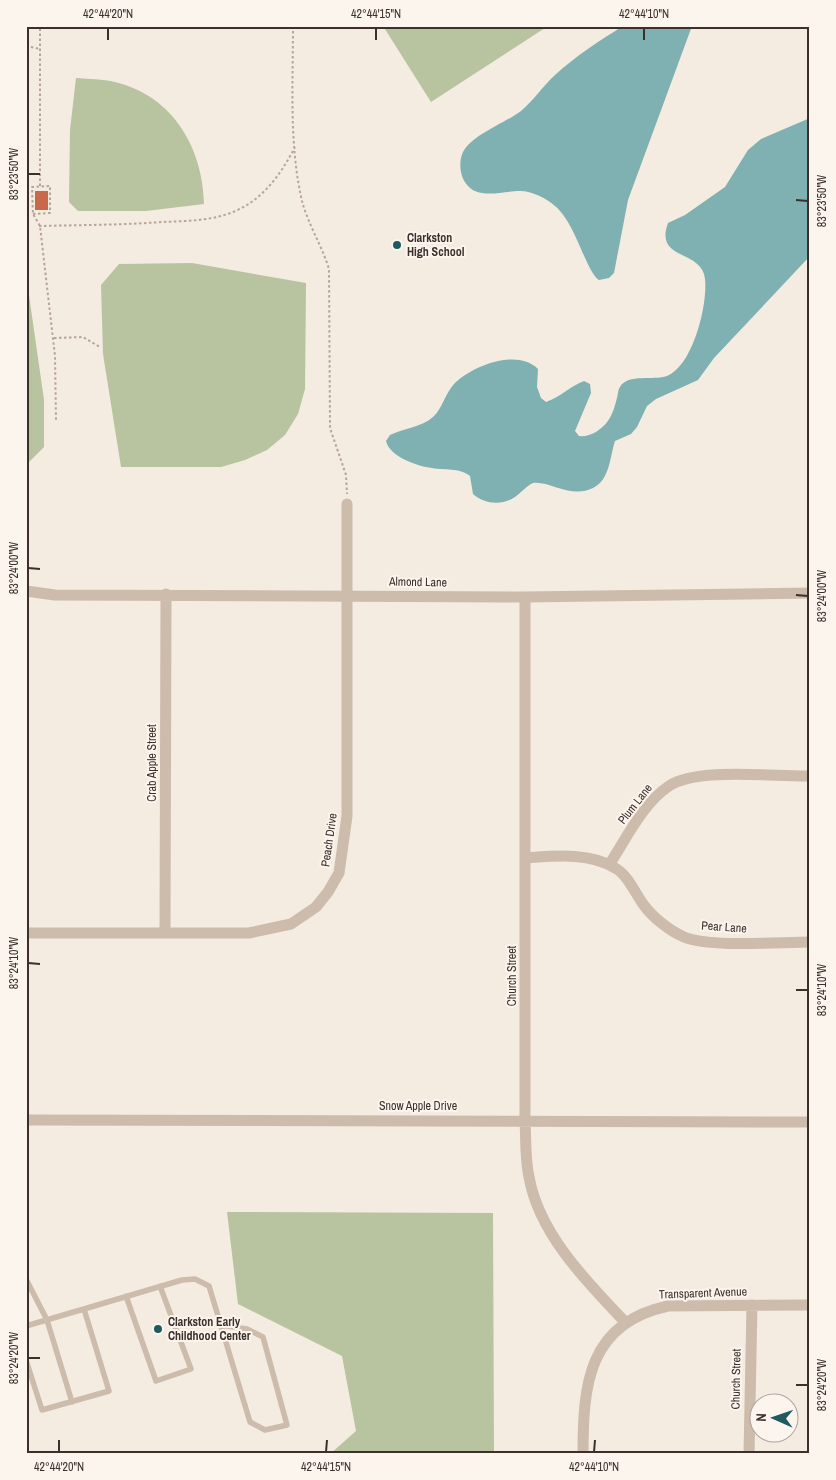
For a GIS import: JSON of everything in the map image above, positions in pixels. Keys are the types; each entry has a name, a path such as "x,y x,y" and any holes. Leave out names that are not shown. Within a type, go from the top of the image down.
{"street":[{"name":"Peach Drive","path":"26,933 249,933 292,924 316,907 339,873 347,816 347,504"},
{"name":"Almond Lane","path":"26,591 55,595 525,597 810,593"},
{"name":"Crab Apple Street","path":"165,932 166,594"},
{"name":"Church Street","path":"525,597 525,1120 529,1178 547,1229 580,1275 626,1323"},
{"name":"Plum Lane","path":"609,865 656,797 670,785 693,778 720,775 810,776"},
{"path":"526,858 575,857 609,865"},
{"name":"Pear Lane","path":"609,865 617,868 644,906 658,920 685,937 717,942 810,942"},
{"name":"Snow Apple Drive","path":"26,1120 810,1122"},
{"name":"Transparent Avenue","path":"583,1454 583,1418 587,1384 592,1365 612,1333 626,1323 650,1310 668,1306 810,1304"},
{"name":"Church Street","path":"749,1454 752,1305"}],"lane":[{"path":"26,1279 47,1320 72,1402"},
{"path":"26,1326 160,1286 182,1280 195,1279 209,1286 250,1422 265,1430 288,1425 263,1337 246,1329 221,1325"},
{"path":"126,1296 156,1381 191,1369 160,1286"},
{"path":"26,1360 42,1410 109,1391 84,1309"}],"path":[{"path":"26,28 32,26"},
{"path":"40,26 40,186"},
{"path":"293,26 294,146 303,203 323,249 329,269 330,428 346,475 347,504"},
{"path":"26,46 40,49"},
{"path":"40,226 174,222 206,219 234,212 269,188 284,168 294,146"},
{"path":"33,214 50,213 50,186 32,186 33,214 40,226 54,338 56,421"},
{"path":"54,338 83,337 100,346"}],"green space":[{"path":"383,26 548,26 431,102"},
{"path":"76,78 110,81 135,89 153,99 168,112 181,127 191,144 198,163 204,204 146,211 78,211 69,202 70,130"},
{"path":"192,263 306,283 305,389 298,414 285,435 267,450 245,460 221,467 121,467 103,354 101,285 119,264"},
{"path":"26,274 44,400 44,447 26,465"},
{"path":"227,1212 493,1213 494,1454 330,1454 356,1431 342,1356 238,1304"}],"water":[{"path":"623,26 692,26 628,200 614,273 609,278 599,280 594,275 569,224 555,206 539,196 525,191 486,194 474,191 464,180 461,171 461,161 463,152 474,140 521,111 563,68"},
{"path":"810,118 810,256 714,358 698,380 656,399 647,406 637,427 631,434 615,441 606,474 599,484 585,491 576,491 533,483 510,500 493,503 482,500 473,494 470,476 466,473 412,463 398,456 389,447 386,441 390,435 423,423 433,417 451,388 462,377 483,366 507,360 519,360 529,363 538,369 537,387 541,398 546,402 584,381 590,384 591,393 575,431 579,436 588,436 601,429 610,417 619,389 624,383 635,379 667,376 676,370 691,348 697,333 704,303 705,279 702,270 696,263 673,250 667,244 665,235 668,223 685,215 725,187 748,150 761,139"}],"building":[{"path":"35,191 48,191 48,210 35,210"}],"place":[{"name":"Clarkston High School","path":"397,245"},
{"name":"Clarkston Early Childhood Center","path":"158,1329"}]}
